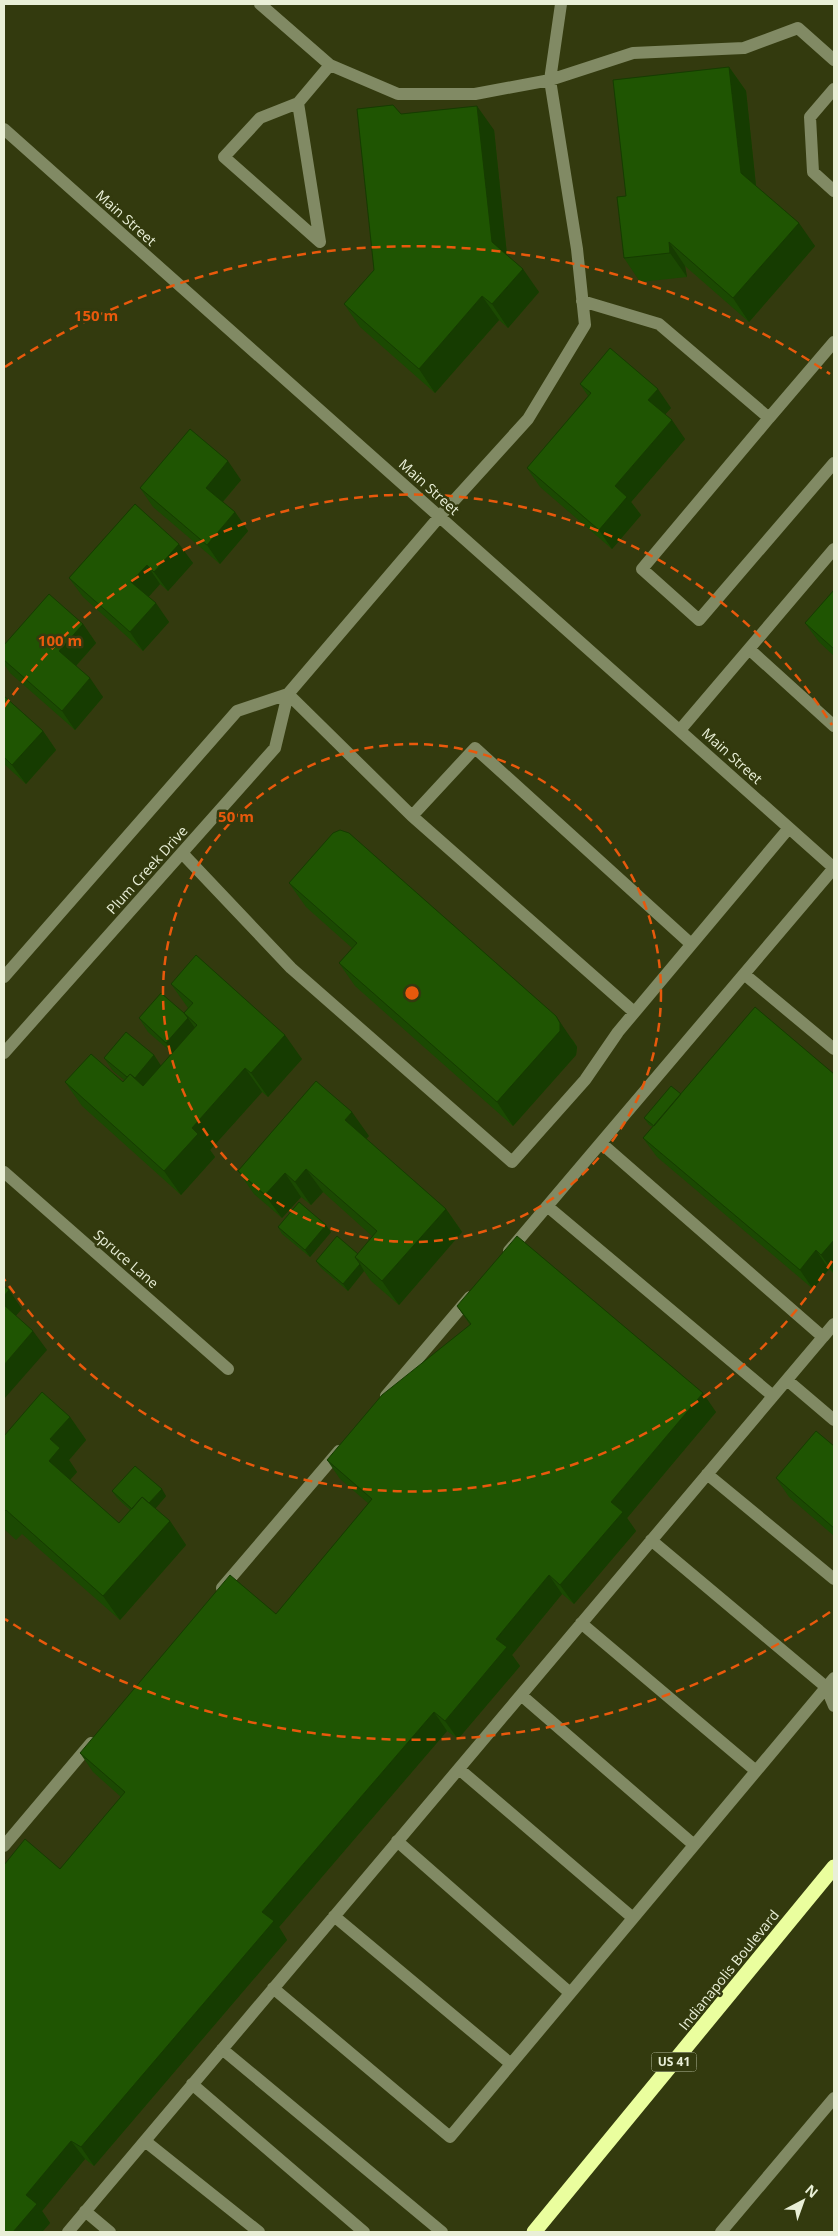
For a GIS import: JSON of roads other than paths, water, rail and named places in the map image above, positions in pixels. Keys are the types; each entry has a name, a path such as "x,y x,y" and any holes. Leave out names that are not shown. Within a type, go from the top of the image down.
{"highway":[{"name":"Indianapolis Boulevard","path":"534,2232 834,1867"}],"street":[{"path":"260,4 330,65 398,94 475,94 550,80 633,52 744,48 798,28 834,60"},
{"name":"Plum Creek Drive","path":"4,1053 275,748 288,694 440,516 528,419 585,325 577,250 550,80 561,4"},
{"path":"298,103 320,242 224,158 260,118 298,103 330,65"},
{"path":"834,89 810,117 813,172 834,191"},
{"name":"Main Street","path":"4,129 834,868"},
{"path":"582,301 659,324 769,418"},
{"path":"834,342 642,569 699,620 834,462"},
{"path":"680,730 834,550"},
{"path":"749,649 834,726"},
{"path":"4,977 237,710 288,694 412,816 634,1012"},
{"path":"412,816 475,748 691,944"},
{"path":"182,853 291,968 512,1162 584,1080 634,1012 789,828"},
{"path":"502,1260 834,868"},
{"path":"744,974 834,1049"},
{"path":"601,1143 823,1337"},
{"name":"Spruce Lane","path":"4,1172 228,1369"},
{"path":"547,1206 773,1396"},
{"path":"379,1404 476,1290"},
{"path":"68,2232 834,1325"},
{"path":"787,1380 834,1420"},
{"path":"217,1594 346,1442"},
{"path":"707,1474 834,1578"},
{"path":"651,1540 832,1685 834,1706"},
{"path":"581,1623 756,1771"},
{"path":"273,1988 450,2137 756,1771 832,1685"},
{"path":"521,1695 694,1845"},
{"path":"4,1846 101,1731"},
{"path":"458,1768 634,1918"},
{"path":"397,1841 570,1993"},
{"path":"334,1916 511,2064"},
{"path":"222,2049 442,2232"},
{"path":"192,2084 364,2232"},
{"path":"721,2232 834,2098"},
{"path":"145,2141 259,2232"},
{"path":"85,2211 110,2232"}]}
